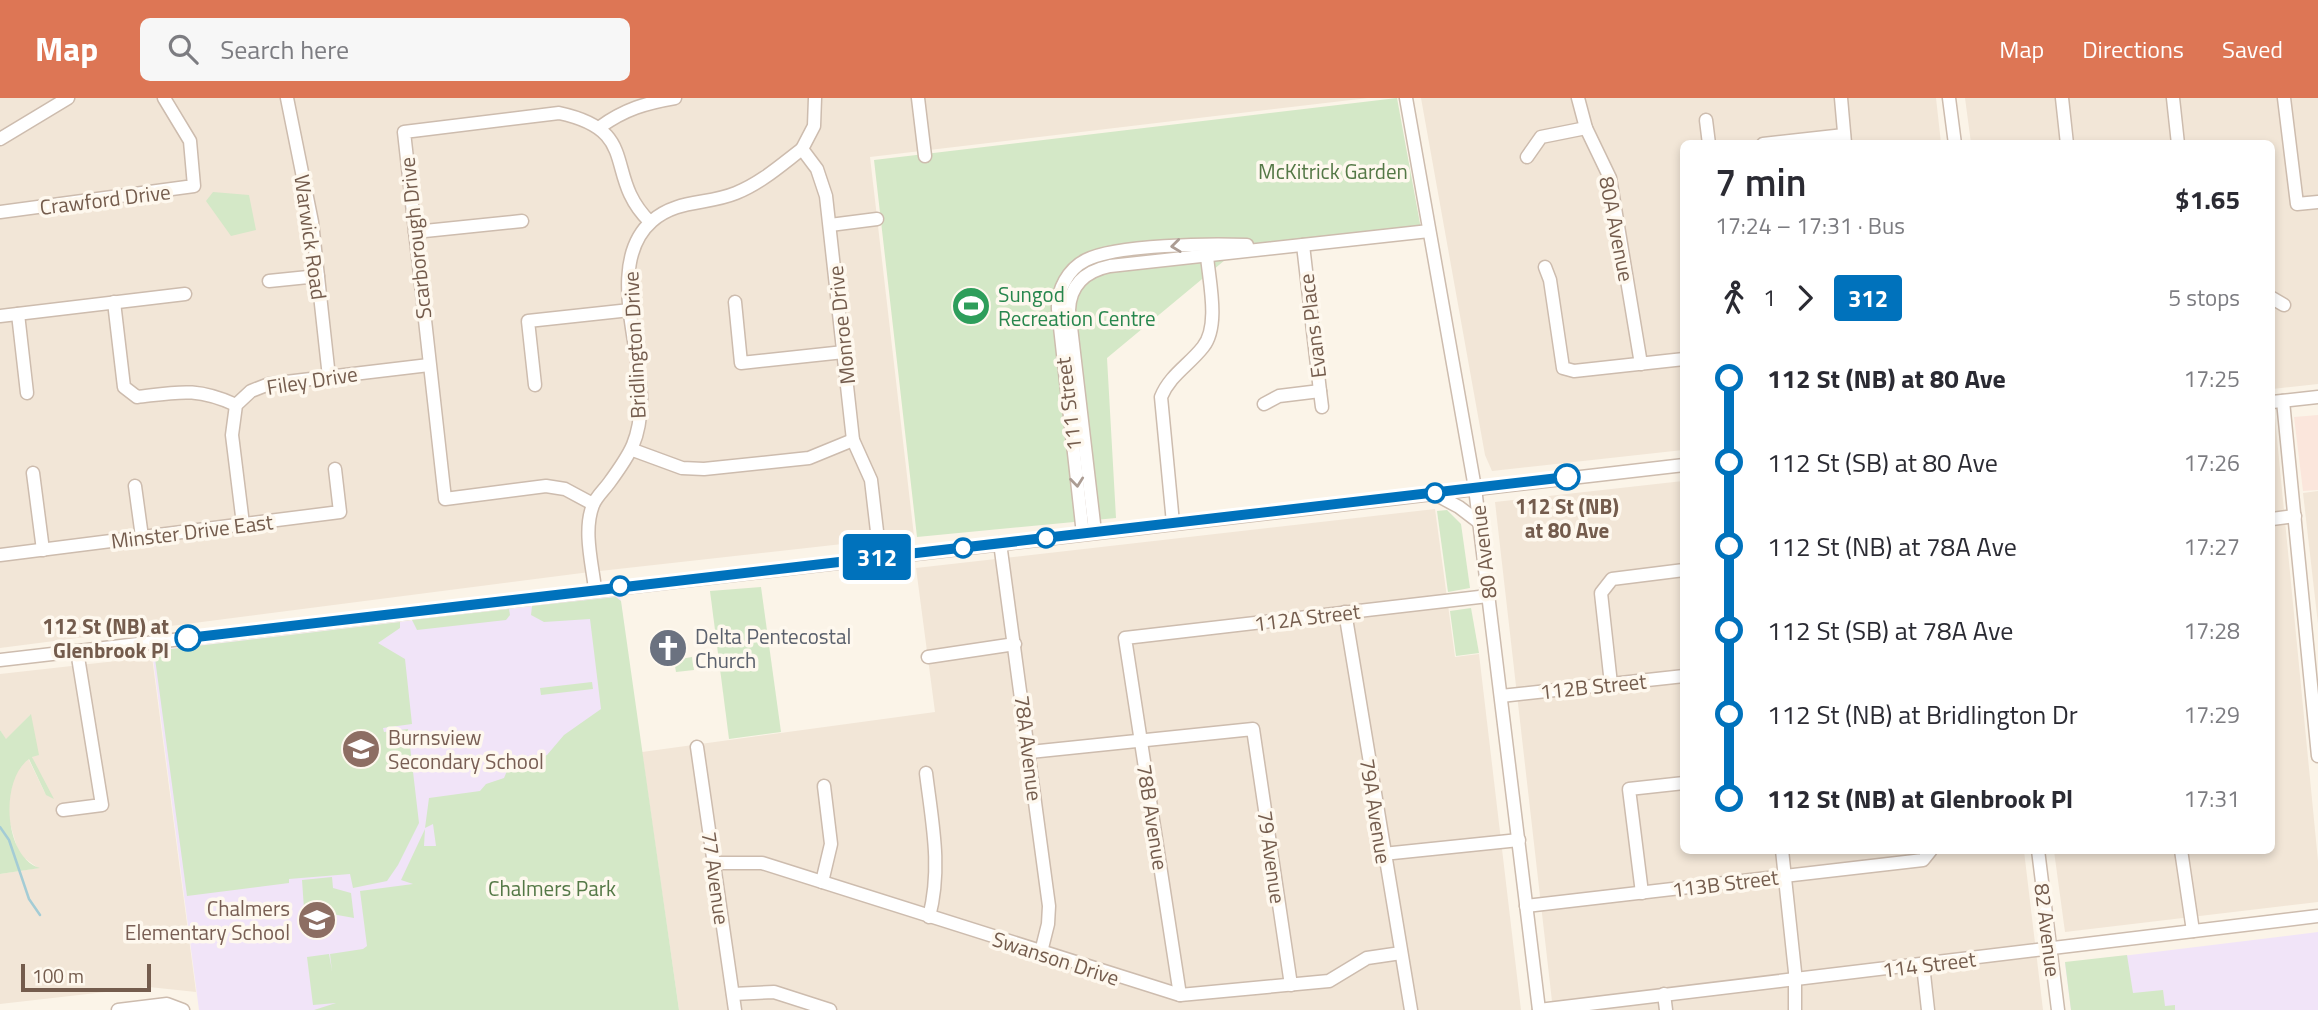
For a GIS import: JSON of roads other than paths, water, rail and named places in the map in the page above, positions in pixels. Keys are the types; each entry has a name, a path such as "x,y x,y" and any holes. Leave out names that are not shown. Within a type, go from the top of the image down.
{"street":[{"path":"0,139 68,98"},
{"name":"Crawford Drive","path":"0,212 182,190 194,186 190,141 164,98"},
{"name":"Warwick Road","path":"287,98 312,222 329,377"},
{"path":"676,98 642,104 621,112 600,127 618,156 623,181 631,198 650,222 672,208 691,201 734,194 759,182 802,149 814,126 815,98"},
{"path":"918,98 925,156"},
{"name":"80 Avenue","path":"1406,98 1475,488 1539,1010"},
{"name":"80A Avenue","path":"1578,98 1587,128 1610,178 1641,364"},
{"path":"1841,98 1845,139"},
{"path":"1950,98 1955,140"},
{"path":"2062,98 2067,140"},
{"path":"2173,98 2178,140"},
{"path":"2284,98 2297,204 2318,202"},
{"name":"Scarborough Drive","path":"593,504 565,489 546,486 444,499 404,132 559,113 583,118 600,127"},
{"path":"1706,120 1708,140"},
{"path":"1527,158 1541,137 1587,128"},
{"name":"Monroe Drive","path":"802,149 822,180 830,225 853,440 871,480 880,557"},
{"path":"830,225 877,219"},
{"path":"415,232 522,221"},
{"name":"Bridlington Drive","path":"595,589 588,531 593,504 633,450 640,424 641,397 628,285 630,260 650,222"},
{"name":"111 Street","path":"1089,533 1069,310 1072,292 1083,277 1101,268 1429,231"},
{"name":"111 Street","path":"1089,533 1058,317 1058,301 1063,284 1077,265 1104,254 1196,244 1269,249"},
{"name":"Evans Place","path":"1264,404 1279,396 1320,391 1303,245"},
{"path":"1173,523 1161,397 1176,374 1208,341 1211,321 1207,256"},
{"path":"1545,267 1550,280 1563,368 1574,371 1680,359"},
{"path":"269,282 318,276"},
{"path":"0,316 185,294"},
{"path":"2275,300 2284,305"},
{"path":"114,302 124,387 137,397 184,391 208,392 236,405 232,435 243,524"},
{"path":"735,302 741,363 844,352"},
{"path":"535,385 528,321 630,310"},
{"path":"18,314 27,393"},
{"name":"Filey Drive","path":"236,405 251,391 269,384 429,365"},
{"path":"1320,391 1322,407"},
{"path":"2318,397 2277,402 2312,634 2318,756"},
{"path":"633,450 682,468 704,469 809,458 853,440"},
{"path":"0,660 1680,465"},
{"name":"Minster Drive East","path":"0,555 340,512 335,469"},
{"path":"33,473 43,550"},
{"path":"135,486 142,537"},
{"path":"1432,493 1459,506 1480,523"},
{"path":"2275,519 2295,516"},
{"name":"78A Avenue","path":"1000,543 1049,906 1041,953"},
{"path":"1611,684 1601,593 1612,579 1680,570"},
{"name":"112A Street","path":"1125,638 1488,596"},
{"name":"79A Avenue","path":"1345,612 1383,854 1411,1010"},
{"name":"78B Avenue","path":"1125,638 1180,995"},
{"path":"928,657 1015,644"},
{"path":"63,810 102,805 77,651"},
{"name":"112B Street","path":"1502,696 1680,676"},
{"name":"79 Avenue","path":"1142,740 1253,729 1291,985"},
{"path":"1030,752 1142,740"},
{"name":"77 Avenue","path":"696,747 735,1010"},
{"path":"926,772 937,866 936,887 929,917"},
{"path":"1642,893 1629,789 1680,783"},
{"path":"822,883 831,844 824,786"},
{"path":"1383,854 1519,840"},
{"path":"1782,854 1795,1010"},
{"name":"82 Avenue","path":"2039,854 2059,1010"},
{"path":"2183,854 2193,931"},
{"name":"113B Street","path":"1526,906 1784,876 1927,855"},
{"name":"Swanson Drive","path":"714,863 762,863 1180,995 1329,981 1367,958 1401,953"},
{"name":"114 Street","path":"1539,1010 2318,916"},
{"path":"1923,965 1928,1010"},
{"path":"733,995 774,992 830,1010"},
{"path":"1664,994 1666,1010"},
{"path":"118,1010 167,1004 183,1010"}],"waterway":[{"path":"0,827 9,840 29,899 40,915"}],"place":[{"name":"Sungod Recreation Centre","path":"971,306"},
{"name":"112 St (NB) at 80 Ave","path":"1567,477"},
{"name":"112 St (NB) at Glenbrook Pl","path":"188,638"},
{"name":"Delta Pentecostal Church","path":"668,648"},
{"name":"Burnsview Secondary School","path":"361,749"},
{"name":"Chalmers Elementary School","path":"317,920"}],"park label":[{"name":"McKitrick Garden","path":"1333,171"},
{"name":"Chalmers Park","path":"552,888"}]}
